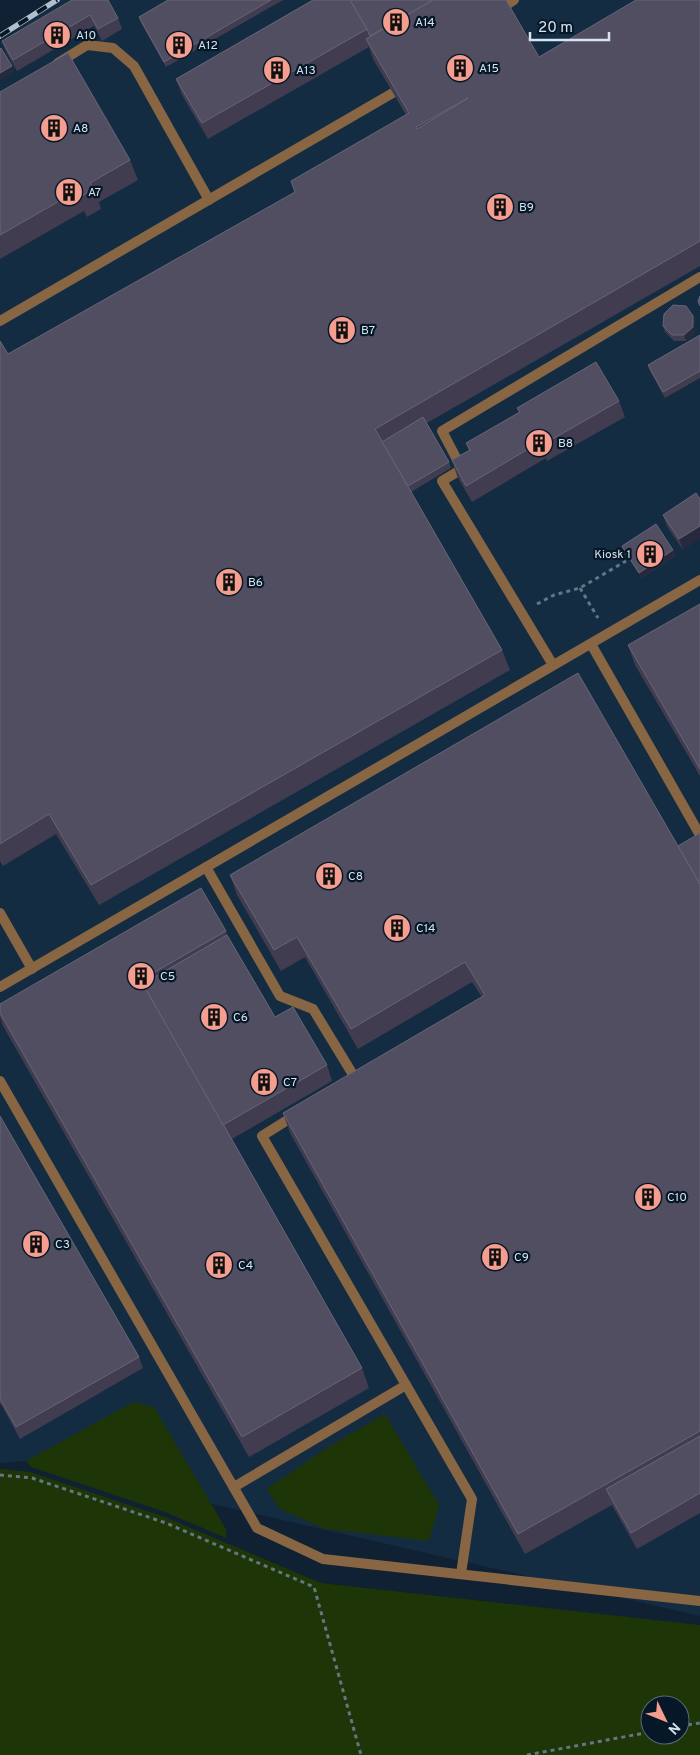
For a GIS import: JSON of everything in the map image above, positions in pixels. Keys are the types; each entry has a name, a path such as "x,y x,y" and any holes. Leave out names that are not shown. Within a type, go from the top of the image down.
{"lane":[{"path":"486,20 514,0"},
{"path":"48,69 88,45 113,48 134,66 209,200"},
{"path":"0,321 413,80"},
{"path":"553,665 442,481 462,469 442,431 700,277"},
{"path":"0,987 700,580"},
{"path":"591,644 700,835"},
{"path":"206,867 280,996 313,1009 350,1080 371,1068"},
{"path":"0,913 32,969"},
{"path":"0,1081 257,1528 323,1559 700,1601"},
{"path":"304,1109 262,1136 472,1500 461,1574"},
{"path":"234,1487 406,1385"}],"path":[{"path":"521,613 554,594 580,588 626,561"},
{"path":"580,588 607,634"},
{"path":"0,1475 32,1478 166,1523 314,1587 361,1755"},
{"path":"527,1755 640,1734"}],"shaded area":[{"path":"58,0 700,0 700,1616 26,1461 0,1463 0,41"}],"green space":[{"path":"134,1402 154,1407 226,1529 226,1538 165,1512 31,1467 26,1461"},
{"path":"385,1414 439,1505 429,1541 325,1529 280,1509 267,1489 328,1447"},
{"path":"0,1469 30,1472 165,1517 321,1583 700,1625 700,1755 0,1755"}],"building":[{"path":"72,0 108,0 118,18 98,29 90,15 13,60 2,41"},
{"name":"A12","path":"168,0 271,0 164,62 139,17"},
{"name":"A13","path":"313,0 350,0 367,29 202,123 176,79"},
{"path":"350,0 433,0 370,36"},
{"name":"B6","path":"433,0 506,0 539,57 636,0 700,0 700,241 375,429 502,650 91,885 49,814 0,844 0,341 8,354 295,192 291,181 409,113 366,39","holes":["468,98 417,129 416,127"]},
{"path":"0,49 12,66 0,73"},
{"path":"68,53 130,160 90,183 94,189 80,197 77,191 0,235 0,92"},
{"path":"673,305 686,306 693,316 693,327 684,335 672,335 663,326 664,314"},
{"path":"700,335 700,371 663,392 648,365"},
{"path":"596,362 619,401 542,445 540,442 466,486 452,460 470,450 466,443 520,412 517,408"},
{"path":"423,417 449,462 408,486 382,442"},
{"path":"696,493 700,499 700,526 679,539 663,515"},
{"name":"Kiosk 1","path":"656,524 673,550 639,573 622,546"},
{"path":"700,604 700,769 628,645"},
{"path":"578,673 700,884 700,1431 518,1534 283,1113 485,995 465,962 351,1029 297,937 274,950 230,875"},
{"path":"700,833 700,884 678,846"},
{"name":"C4","path":"201,888 226,931 141,980 362,1368 242,1437 0,1013 0,1004"},
{"path":"227,935 275,1017 293,1007 327,1065 223,1125 143,984"},
{"name":"C3","path":"0,1116 139,1357 16,1427 0,1399"},
{"path":"700,1436 700,1493 631,1533 606,1489"}],"railway":[{"path":"0,36 57,0"}],"place":[{"name":"A14","path":"396,22"},
{"name":"A10","path":"57,35"},
{"name":"A12","path":"179,45"},
{"name":"A15","path":"460,68"},
{"name":"A13","path":"277,70"},
{"name":"A8","path":"54,128"},
{"name":"A7","path":"69,192"},
{"name":"B9","path":"500,207"},
{"name":"B7","path":"342,330"},
{"name":"B8","path":"539,443"},
{"name":"Kiosk 1","path":"650,554"},
{"name":"B6","path":"229,582"},
{"name":"C8","path":"329,876"},
{"name":"C14","path":"397,928"},
{"name":"C5","path":"141,976"},
{"name":"C6","path":"214,1017"},
{"name":"C7","path":"264,1082"},
{"name":"C10","path":"648,1197"},
{"name":"C3","path":"36,1244"},
{"name":"C9","path":"495,1257"},
{"name":"C4","path":"219,1265"}]}
